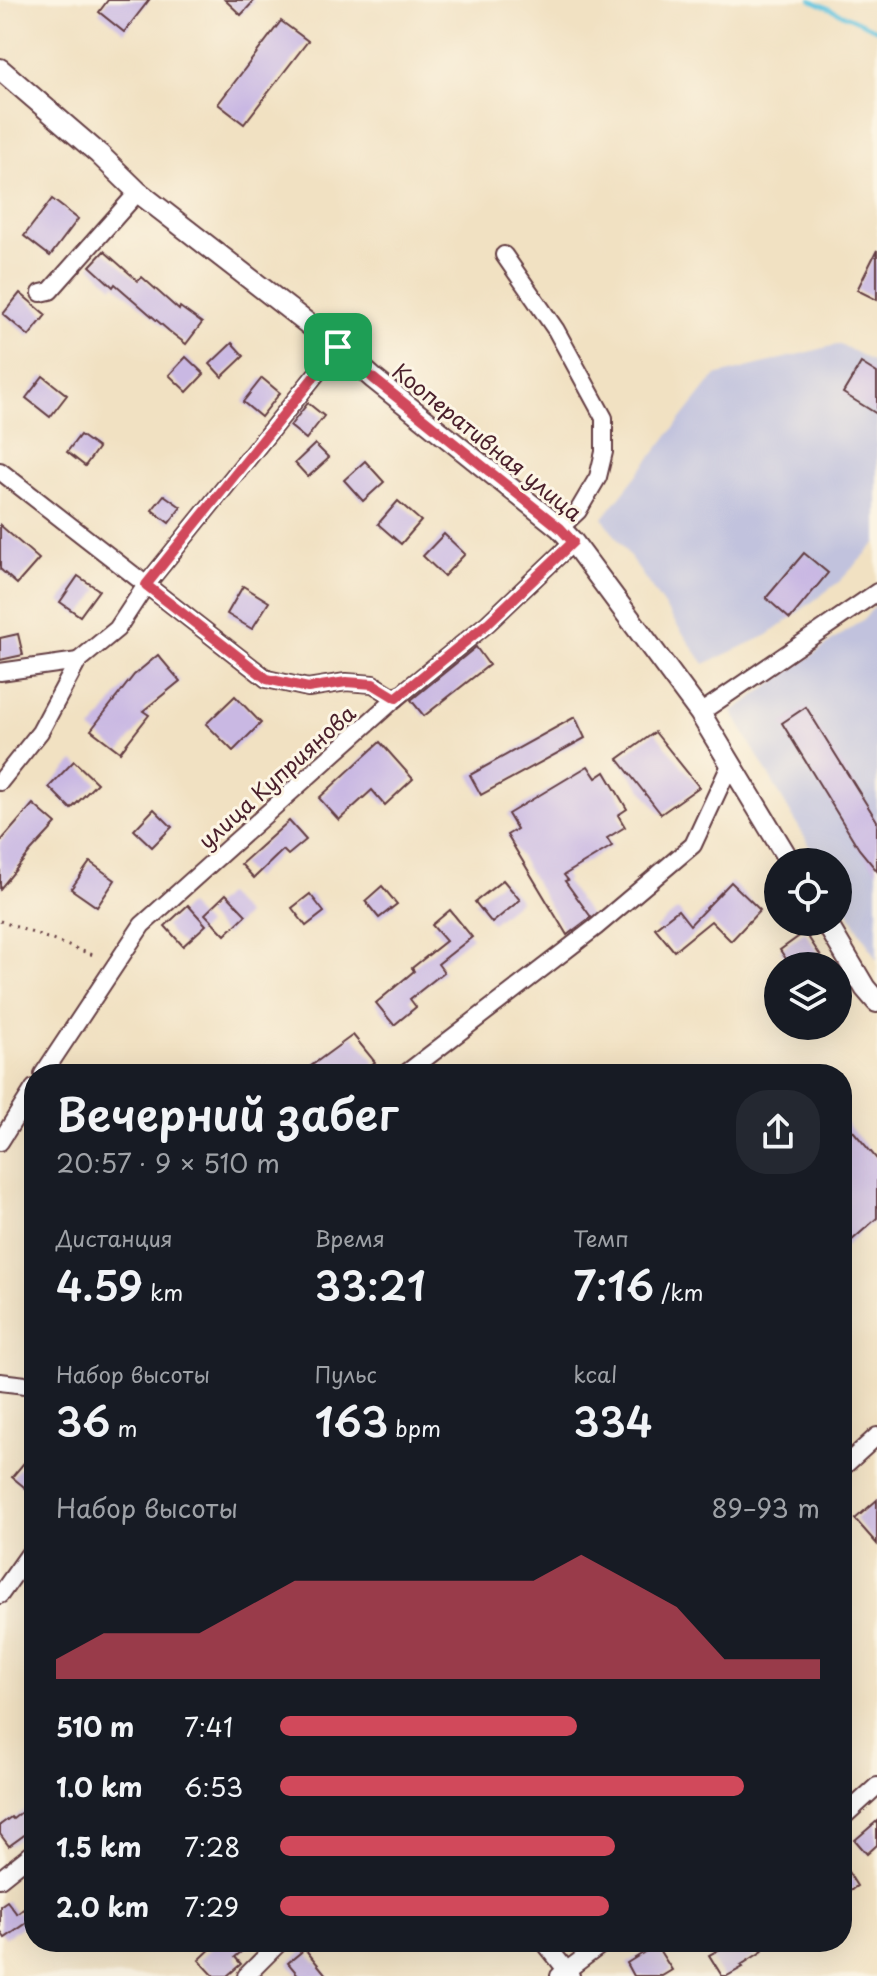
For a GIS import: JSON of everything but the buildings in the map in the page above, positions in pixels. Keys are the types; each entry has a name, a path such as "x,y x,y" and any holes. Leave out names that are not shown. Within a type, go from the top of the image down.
{"main road":[{"name":"Кооперативная улица","path":"0,69 99,154 138,192 338,347 566,535 700,713 782,848"},
{"path":"834,936 865,988 877,1002"}],"street":[{"path":"41,293 50,291 138,192"},
{"name":"улица Куприянова","path":"50,1064 142,925 396,698 488,623 566,535 598,477 604,452 604,418 556,330 504,255"},
{"path":"0,782 40,732 78,661 117,629 146,585 338,347"},
{"path":"0,471 267,679 308,688 346,682 373,684 396,698"},
{"path":"700,713 877,592"},
{"path":"0,672 78,661"},
{"path":"418,1064 596,927 693,845 731,763"},
{"path":"0,1142 24,1104"},
{"path":"0,1382 24,1385"},
{"path":"852,1459 877,1436"},
{"path":"0,1595 24,1561"},
{"path":"852,1809 877,1786"},
{"path":"0,1879 24,1860"},
{"path":"246,1976 270,1952"},
{"path":"551,1952 565,1974 592,1952"}],"path":[{"path":"0,921 96,956"}],"shaded area":[{"path":"840,344 877,364 877,542 840,581 768,635 704,664 603,518 715,376"},
{"path":"877,603 877,960 852,918 852,848 811,848 732,712 865,618"}],"waterway":[{"path":"811,0 877,30"}],"route":[{"path":"338,347 560,528 573,542 488,623 396,698 373,684 346,682 308,688 267,679 146,585 338,347"}]}
